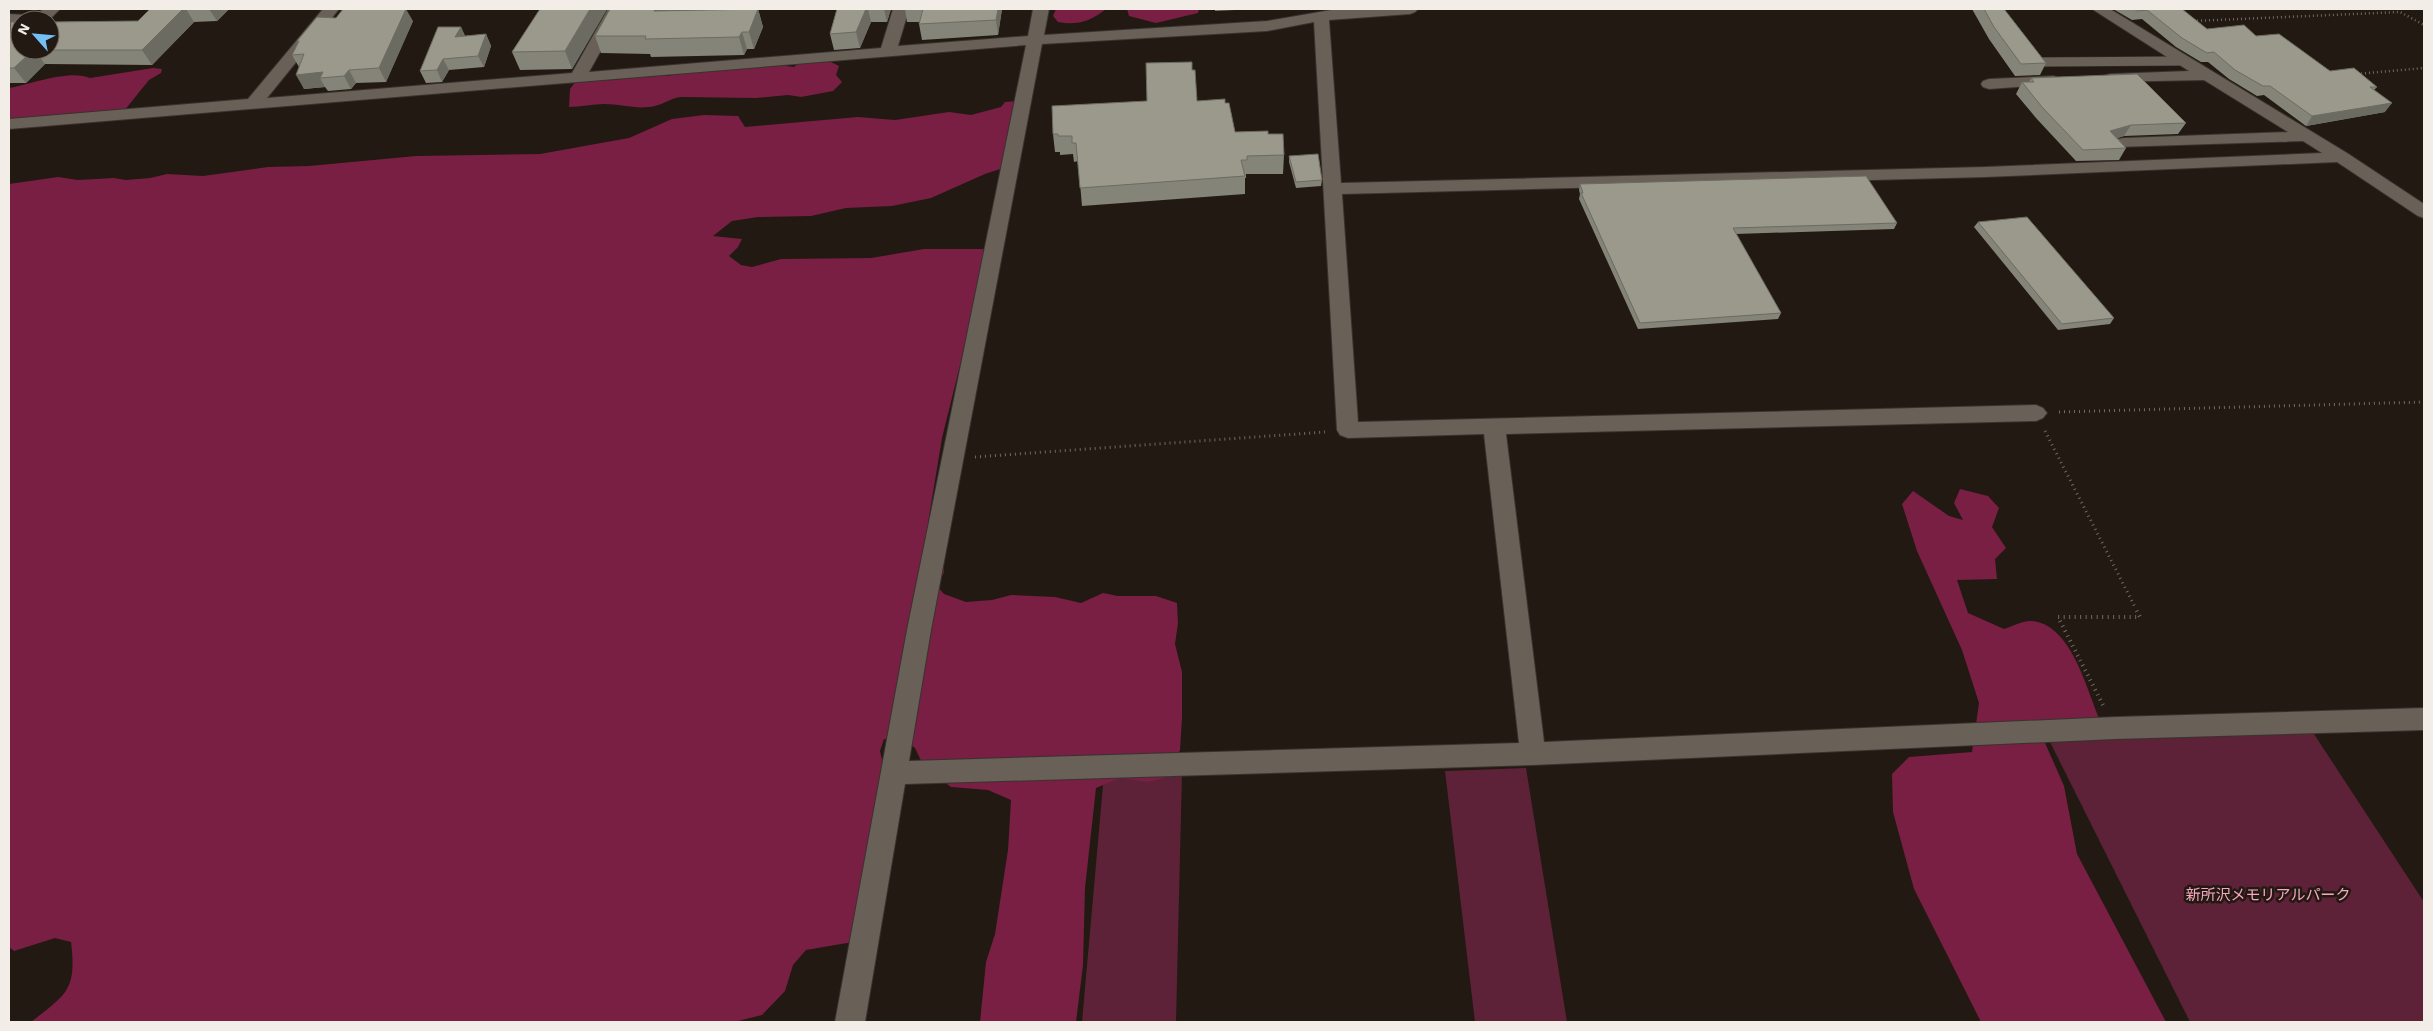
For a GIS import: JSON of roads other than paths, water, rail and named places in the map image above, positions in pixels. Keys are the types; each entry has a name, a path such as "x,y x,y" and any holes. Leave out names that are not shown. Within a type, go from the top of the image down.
{"street":[{"path":"252,105 332,9"},
{"path":"578,77 616,9"},
{"path":"888,52 901,9"},
{"path":"850,1022 894,773 953,459 1041,9"},
{"path":"9,124 1035,40 1267,26 1345,12 1410,9"},
{"path":"2100,9 2341,157 2424,212"},
{"path":"1321,17 1348,430 2036,413"},
{"path":"2098,80 2207,75"},
{"path":"1989,84 2068,81"},
{"path":"2124,143 2306,136"},
{"path":"1331,189 1984,172 2341,157"},
{"path":"1494,425 1533,754"},
{"path":"894,773 1533,754 2115,728 2424,719"}],"lane":[{"path":"2041,62 2183,61"}],"park label":[{"name":"新所沢メモリアルパーク","path":"2268,895"}]}
